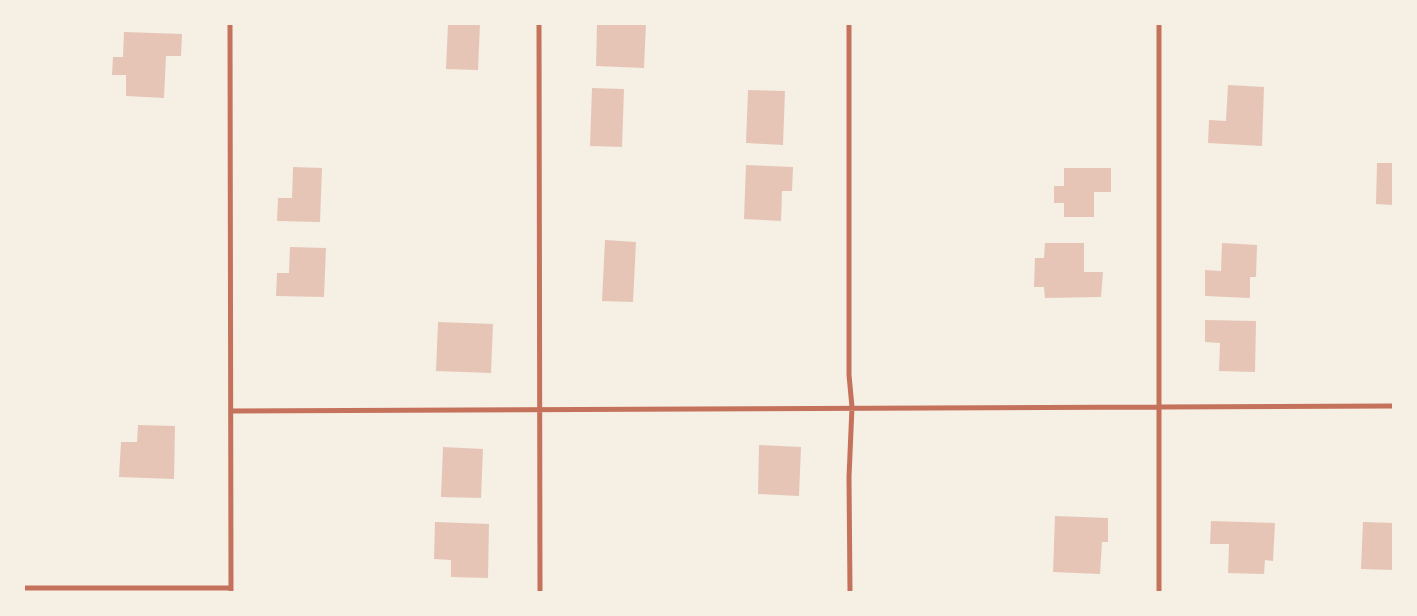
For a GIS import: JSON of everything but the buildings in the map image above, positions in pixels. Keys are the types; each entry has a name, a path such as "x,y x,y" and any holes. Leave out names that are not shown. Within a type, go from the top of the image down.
{"street":[{"path":"24,588 231,590 230,24"},
{"path":"539,24 540,592"},
{"path":"849,24 849,375 852,407 849,477 850,592"},
{"path":"1159,24 1159,592"},
{"path":"231,411 1393,406"}]}
